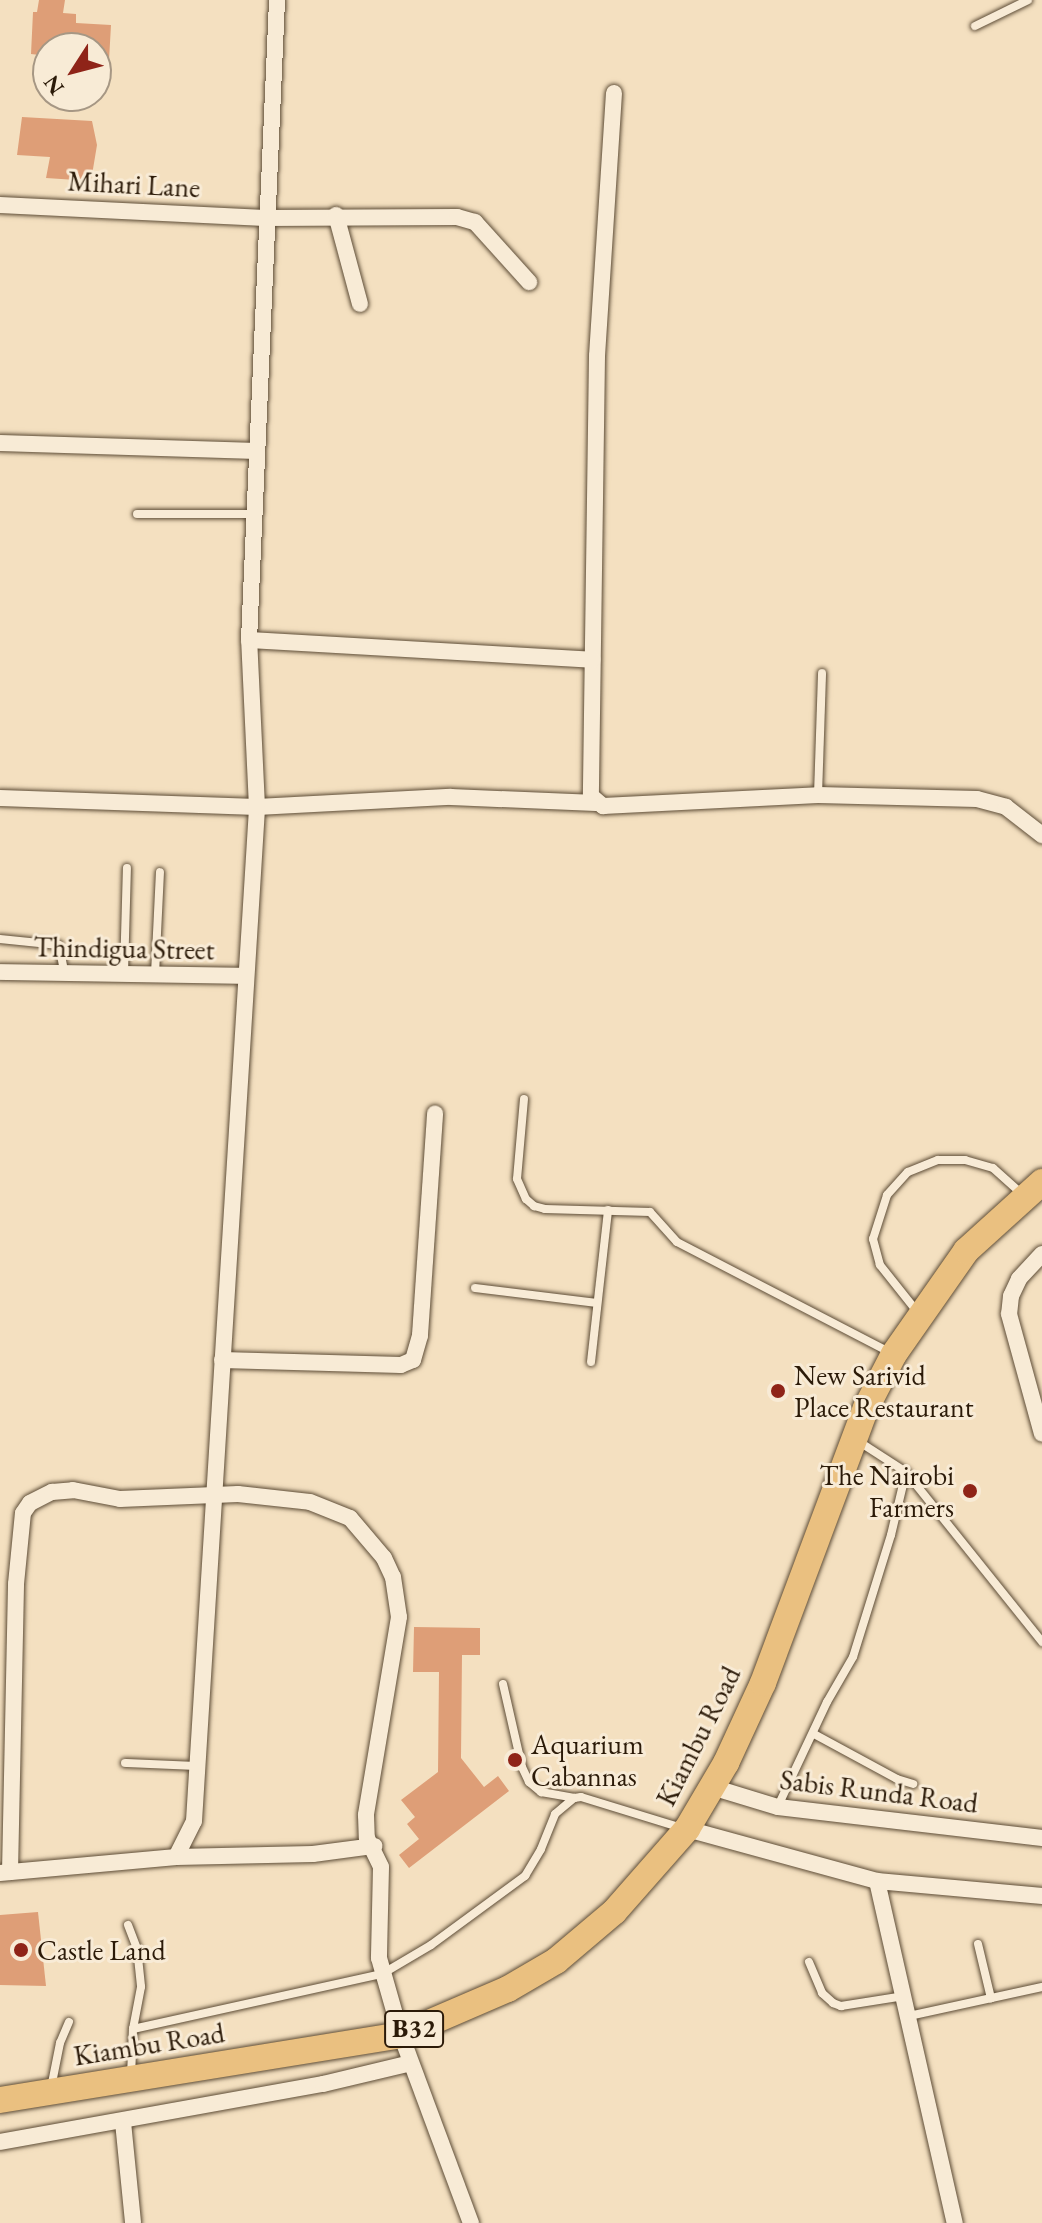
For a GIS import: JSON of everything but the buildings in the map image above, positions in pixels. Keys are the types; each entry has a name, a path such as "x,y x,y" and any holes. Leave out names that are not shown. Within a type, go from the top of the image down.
{"highway":[{"name":"Kiambu Road","path":"0,2100 401,2035 508,1989 556,1961 614,1912 687,1829 712,1787 763,1683 854,1438 894,1354 966,1251 1033,1189"}],"street":[{"path":"176,1857 194,1821 199,1766 257,807 249,640 265,218 277,0"},
{"path":"596,803 591,796 597,356 614,93"},
{"name":"Mihari Lane","path":"0,205 265,218 336,215 457,217 475,222 529,282"},
{"path":"336,215 360,304"},
{"path":"0,443 257,451"},
{"path":"249,640 592,660"},
{"path":"0,798 257,807 451,797 596,803 603,806 818,795 992,801 1006,807 1042,835"},
{"name":"Thindigua Street","path":"0,972 246,976"},
{"path":"222,1360 401,1365 413,1360 420,1335 435,1114"},
{"path":"1042,1254 1019,1279 1011,1296 1009,1314 1042,1434"},
{"path":"374,1846 313,1854 176,1857 5,1872 16,1584 23,1513 40,1495 73,1490 120,1499 238,1494 310,1502 350,1518 369,1537 393,1577 399,1617 366,1815 367,1838 374,1846 381,1867 382,1974 411,2063 471,2223"},
{"name":"Sabis Runda Road","path":"712,1787 778,1807 1042,1838"},
{"path":"687,1829 877,1881 1042,1896"},
{"path":"877,1881 955,2223"},
{"path":"0,2142 323,2084 411,2063"},
{"path":"123,2122 133,2223"}],"lane":[{"path":"975,26 1028,0"},
{"path":"137,514 254,514"},
{"path":"818,795 822,673"},
{"path":"124,973 127,868"},
{"path":"155,974 160,872"},
{"path":"0,939 59,945 64,971"},
{"path":"524,1099 517,1179 526,1199 545,1209 650,1212 677,1242 894,1354"},
{"path":"920,1315 880,1265 873,1239 887,1195 908,1172 938,1160 965,1160 993,1168 1033,1189"},
{"path":"591,1362 608,1210"},
{"path":"475,1288 597,1303"},
{"path":"854,1438 906,1472 1042,1642"},
{"path":"778,1807 827,1702 853,1657 891,1535 906,1472"},
{"path":"503,1684 522,1767 529,1782 541,1792 581,1797 687,1829"},
{"path":"814,1734 897,1779 913,1784"},
{"path":"125,1763 199,1766"},
{"path":"133,2029 382,1974 467,1921 525,1876 541,1849 555,1814 574,1798"},
{"path":"128,1925 137,1948 141,1987 133,2029 130,2080"},
{"path":"978,1944 991,1998"},
{"path":"809,1962 822,1993 841,2006 905,1996"},
{"path":"909,2016 1042,1987"},
{"path":"50,2093 60,2043 69,2022"}],"place":[{"name":"New Sarivid Place Restaurant","path":"778,1391"},
{"name":"The Nairobi Farmers","path":"970,1491"},
{"name":"Aquarium Cabannas","path":"515,1760"},
{"name":"Castle Land","path":"21,1950"}]}
